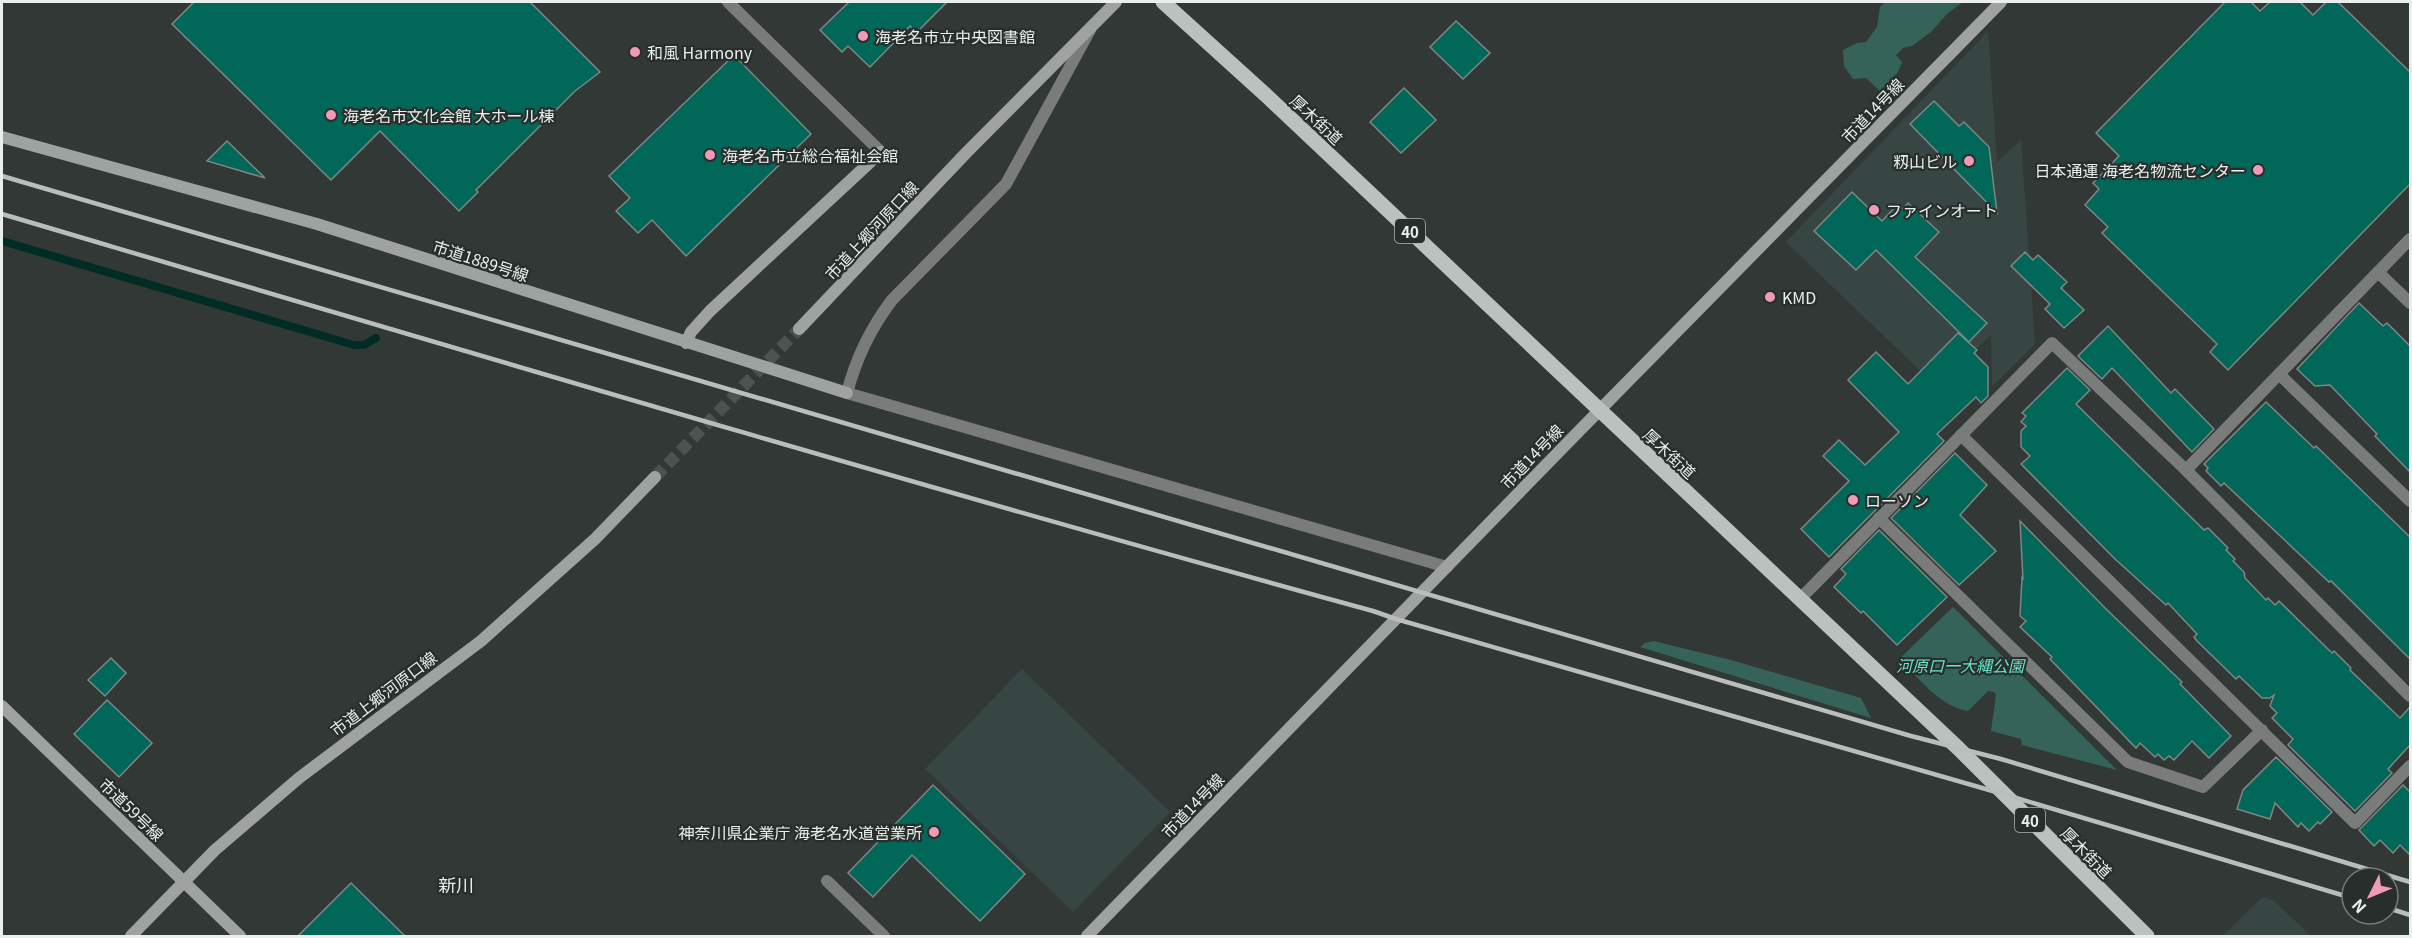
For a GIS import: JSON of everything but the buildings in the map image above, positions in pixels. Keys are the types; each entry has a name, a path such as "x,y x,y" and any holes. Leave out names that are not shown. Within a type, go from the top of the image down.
{"main road":[{"name":"厚木街道","path":"1163,2 1269,98 1958,748 2147,936"}],"street":[{"path":"686,343 691,332 710,311 881,152 728,2"},
{"name":"市道上郷河原口線","path":"799,329 966,153 1116,2"},
{"name":"市道14号線","path":"1088,936 1599,410 2001,2"},
{"path":"1093,24 1006,184 892,300 878,318 860,354 847,393 1447,567"},
{"name":"市道1889号線","path":"2,137 317,224 847,393"},
{"path":"2186,470 2410,239"},
{"path":"2378,272 2410,303"},
{"path":"1800,599 2052,343 2186,470 2410,696"},
{"path":"2279,374 2410,501"},
{"path":"1961,435 2355,823 2410,766"},
{"name":"市道上郷河原口線","path":"131,936 215,850 299,778 481,641 595,538 655,477"},
{"path":"1879,519 2128,762 2203,788 2262,730"},
{"name":"市道59号線","path":"2,706 240,936"},
{"path":"827,881 884,936"}],"shaded area":[{"path":"1988,31 1997,162 2021,140 2035,344 1992,387 1991,335 1937,387 1786,242"},
{"path":"1022,669 1170,812 1073,912 925,769"},
{"path":"2262,897 2273,900 2311,936 2223,936"}],"green space":[{"path":"1885,2 1963,2 1948,13 1931,32 1912,46 1903,48 1896,55 1902,62 1898,72 1880,91 1866,78 1853,79 1844,66 1843,50 1857,43 1866,42 1877,27 1880,7"},
{"name":"河原口一大縄公園","path":"1953,607 2117,770 2022,745 2021,739 1991,731 1996,695 1994,692 1988,691 1968,711 1948,704 1922,682 1899,659"},
{"path":"1654,641 1731,660 1861,698 1871,718 1640,647"}],"waterway":[{"path":"2,241 354,345 364,345 376,338"}],"tunnel":[{"path":"655,477 799,329"}],"railway":[{"path":"2,176 1911,736 2001,759 2410,882"},
{"path":"2,214 686,416 1373,611 2340,894"},
{"path":"2400,912 2410,915"}],"place":[{"name":"海老名市立中央図書館","path":"863,36"},
{"name":"和風 Harmony","path":"635,52"},
{"name":"海老名市文化会館 大ホール棟","path":"331,115"},
{"name":"海老名市立総合福祉会館","path":"710,155"},
{"name":"籾山ビル","path":"1969,161"},
{"name":"日本通運 海老名物流センター","path":"2258,170"},
{"name":"ファインオート","path":"1874,210"},
{"name":"KMD","path":"1770,297"},
{"name":"ローソン","path":"1853,500"},
{"name":"神奈川県企業庁 海老名水道営業所","path":"934,832"}],"district":[{"name":"新川","path":"456,884"}]}
